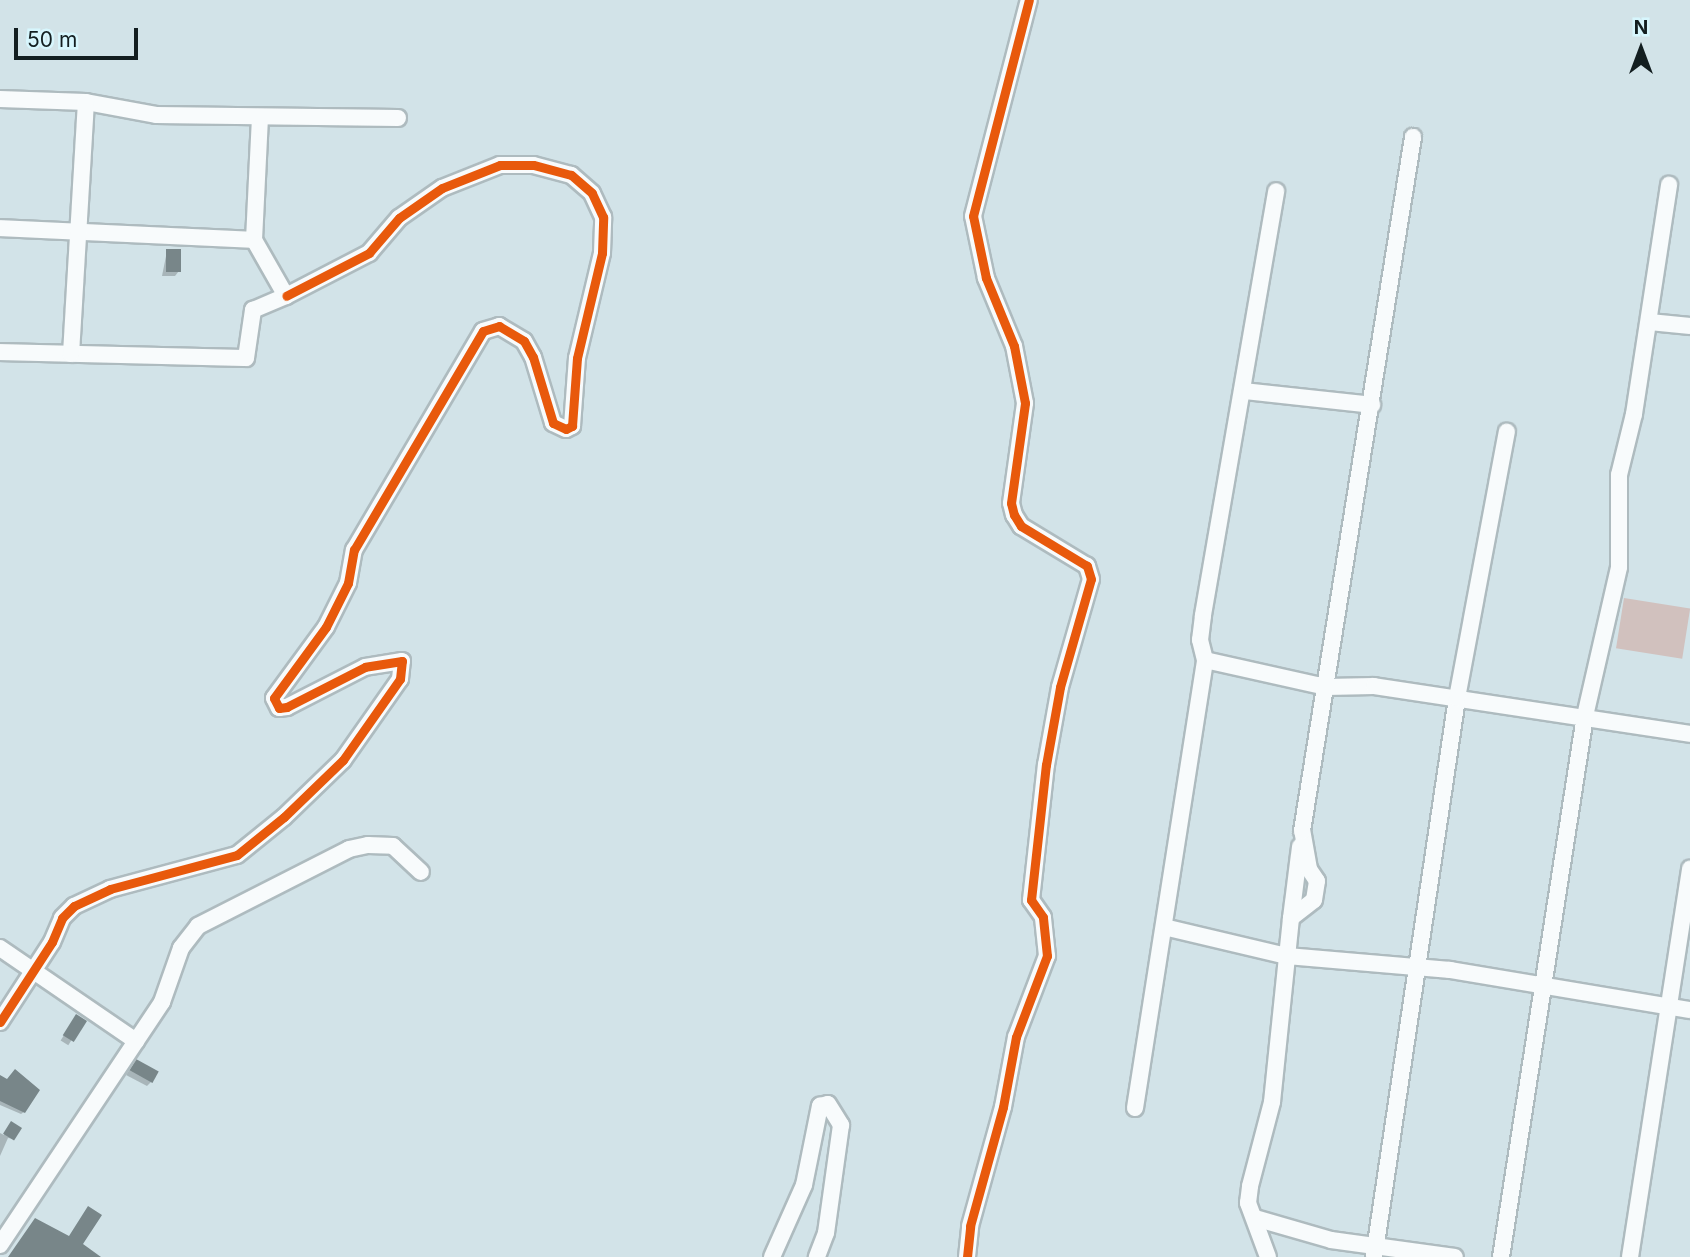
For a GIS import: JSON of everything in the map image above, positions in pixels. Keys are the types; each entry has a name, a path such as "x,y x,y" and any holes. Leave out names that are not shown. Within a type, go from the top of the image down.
{"street":[{"path":"967,1257 970,1226 1003,1107 1016,1037 1047,956 1043,917 1031,900 1046,765 1060,687 1091,579 1087,566 1021,526 1014,515 1011,503 1025,403 1014,346 986,278 973,216 1030,0"},
{"path":"0,99 86,102 156,115 260,119 398,118"},
{"path":"71,354 86,102"},
{"path":"260,119 254,240 286,296"},
{"path":"1268,1257 1248,1203 1250,1186 1272,1101 1291,918 1314,900 1317,881 1309,869 1302,831 1413,137"},
{"path":"0,352 246,358 253,310 369,253 399,218 442,188 500,165 533,165 571,175 592,193 603,217 602,253 577,358 572,426 566,429 554,423 533,357 524,341 499,326 483,331 354,550 348,583 326,627 274,698 279,708 287,707 365,667 402,661 400,679 343,760 285,817 237,855 110,889 74,906 62,918 0,1022"},
{"path":"1501,1257 1585,716 1619,567 1619,475 1650,322 1669,185"},
{"path":"1135,1108 1205,660 1200,640 1203,615 1244,391 1276,191"},
{"path":"0,228 254,240"},
{"path":"1650,322 1690,326"},
{"path":"1244,391 1372,405"},
{"path":"1375,1252 1457,698 1507,432"},
{"path":"1205,660 1326,687 1374,686 1690,734"},
{"path":"0,1245 162,1002 188,935 223,911 349,849 368,845 393,846 421,872"},
{"path":"1630,1257 1690,869"},
{"path":"1164,927 1287,956 1417,968 1690,1010"},
{"path":"0,948 136,1041"},
{"path":"772,1257 804,1185 820,1106 828,1104 841,1125 827,1233 817,1257"},
{"path":"1255,1218 1375,1252 1455,1257"}],"shaded area":[{"path":"1624,598 1690,608 1682,659 1616,648"}],"building":[{"path":"166,249 181,249 181,272 166,272"},
{"path":"76,1014 87,1021 74,1042 63,1035"},
{"path":"136,1059 159,1072 152,1083 130,1070"},
{"path":"15,1069 40,1090 25,1113 0,1101 0,1075 7,1079"},
{"path":"11,1121 22,1128 14,1141 3,1134"},
{"path":"88,1206 102,1215 83,1244 101,1257 8,1257 35,1218 69,1236"}],"cycle path":[{"path":"967,1257 970,1226 1003,1107 1016,1037 1047,956 1043,917 1031,900 1046,765 1060,687 1091,579 1087,566 1021,526 1014,515 1011,503 1025,403 1014,346 986,278 973,216 1029,0"},
{"path":"0,1022 52,942 62,918 74,906 110,889 237,855 284,817 343,760 400,679 402,661 365,667 287,707 279,708 274,698 326,627 348,583 354,550 483,331 499,326 524,341 533,357 553,423 566,429 572,426 577,358 602,253 603,217 592,193 571,175 533,165 500,165 442,188 399,218 369,253 286,296"}]}
